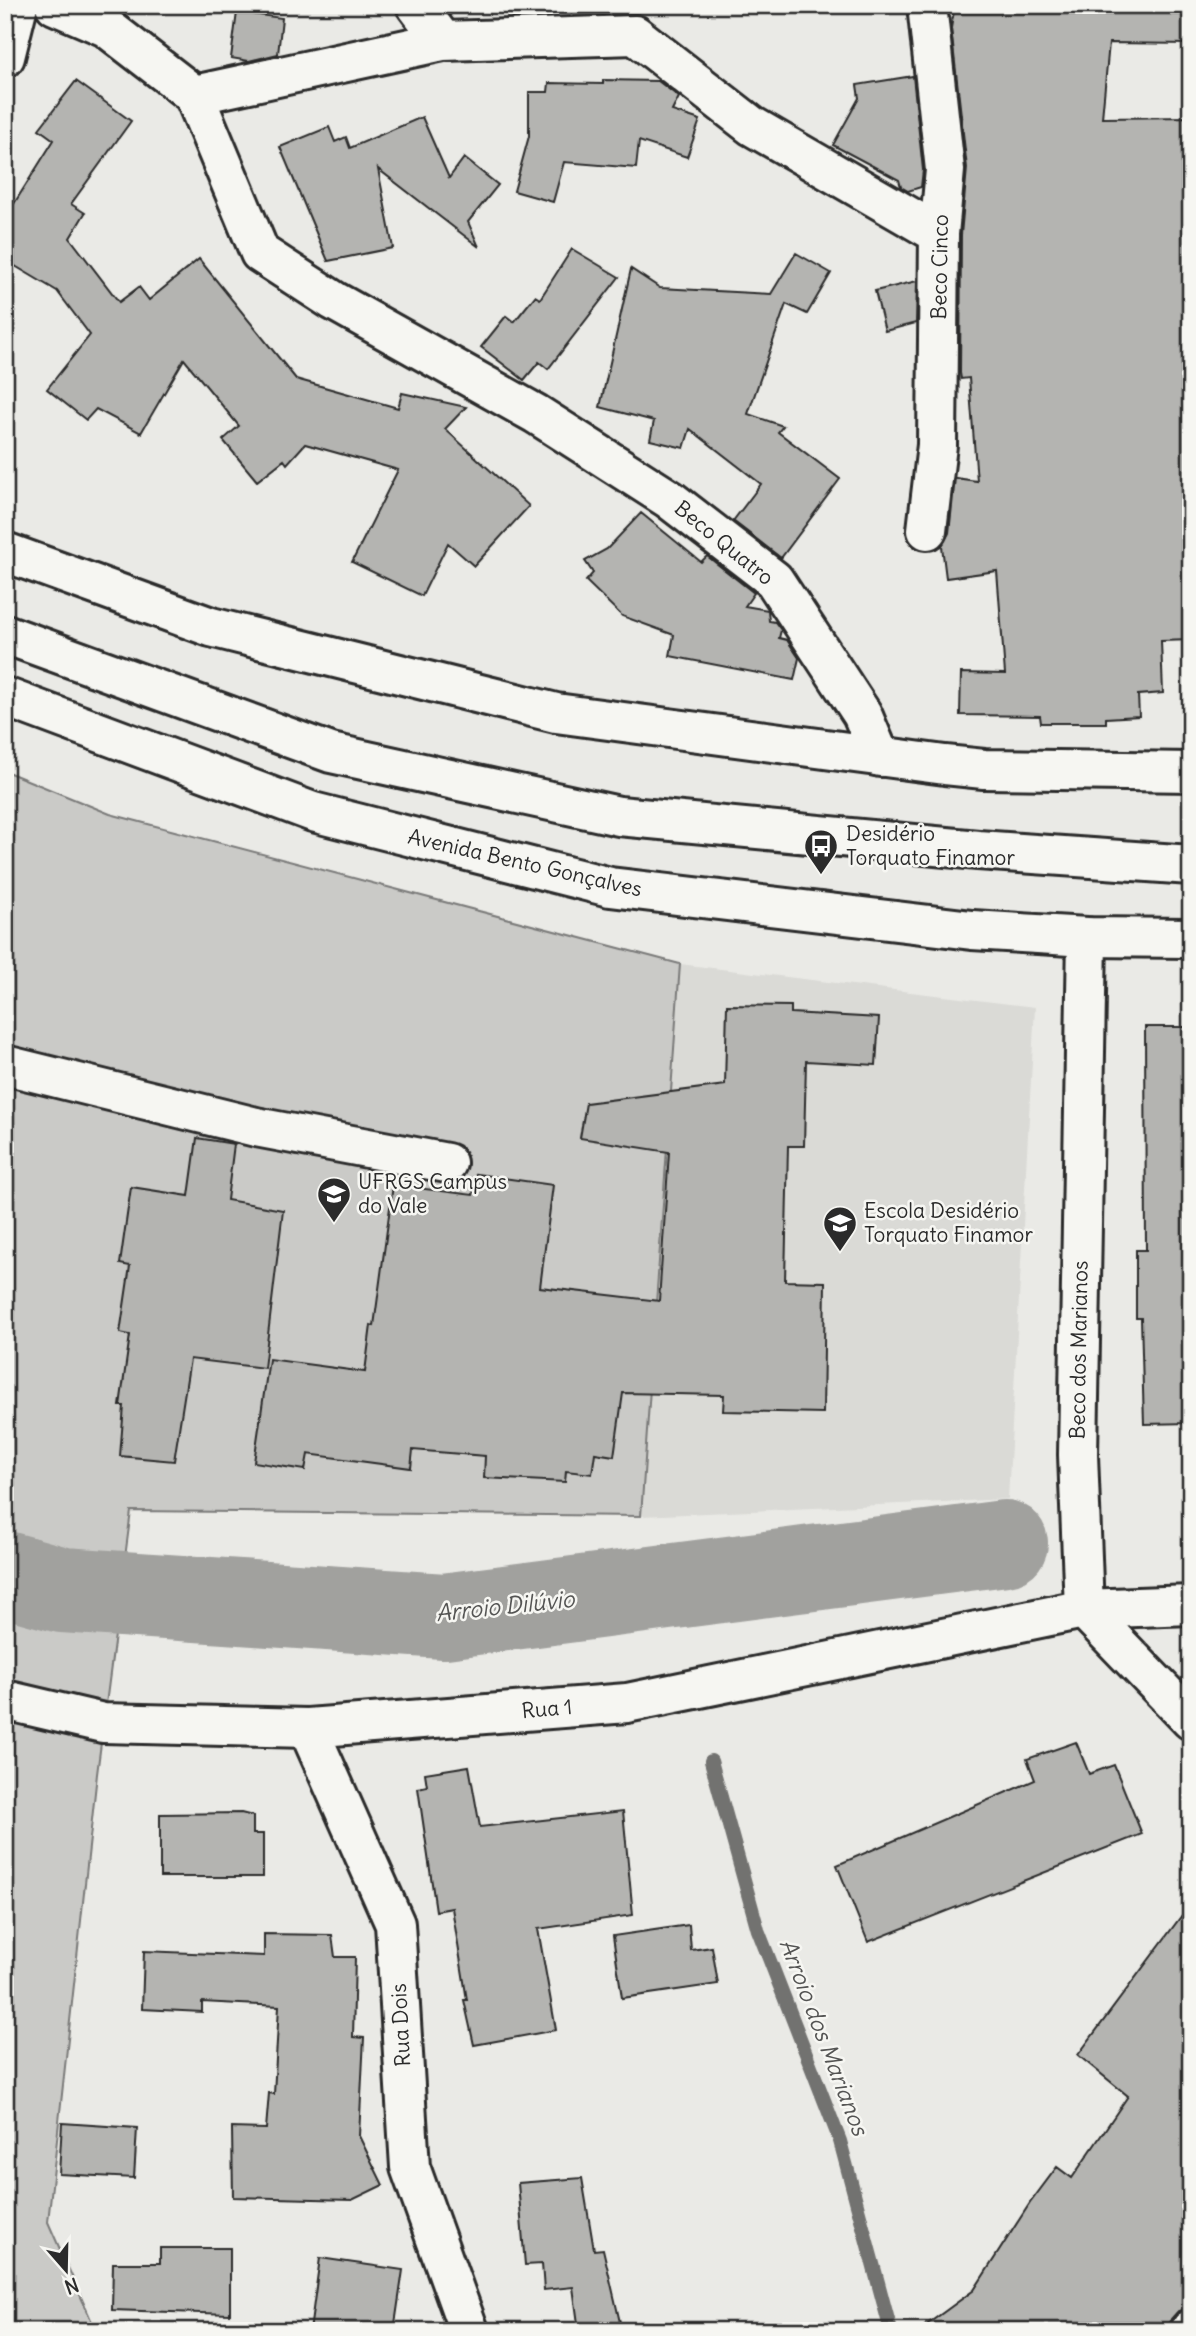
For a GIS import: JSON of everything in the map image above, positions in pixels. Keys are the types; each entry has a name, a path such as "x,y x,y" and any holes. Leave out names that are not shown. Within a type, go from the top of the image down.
{"main road":[{"path":"5,57 18,5"},
{"path":"55,5 106,27 194,95 443,41 635,35 752,125 939,234"},
{"path":"416,5 443,41"},
{"name":"Beco Cinco","path":"927,5 945,170 939,234 939,386 927,530"},
{"name":"Beco Quatro","path":"194,95 260,253 334,301 536,414 669,499 774,580 862,713 880,757"},
{"path":"5,552 211,627 556,713 984,769 1191,772"},
{"path":"5,634 331,752 619,816 978,850 1191,865"},
{"name":"Avenida Bento Gonçalves","path":"5,697 313,812 610,887 972,930 1087,937 1191,938"},
{"name":"Beco dos Marianos","path":"1084,1609 1078,1455 1087,937"},
{"path":"5,1065 256,1127 447,1163"},
{"name":"Rua 1","path":"5,1700 103,1723 307,1728 627,1703 1084,1609 1191,1605"},
{"path":"1084,1609 1191,1720"},
{"name":"Rua Dois","path":"307,1728 395,1924 410,2167 469,2331"}],"shaded area":[{"name":"UFRGS Campus do Vale","path":"5,771 110,814 680,964 1035,1007 1008,1499 641,1516 131,1510"},
{"name":"UFRGS Campus do Vale","path":"5,771 110,814 680,964 641,1516 131,1511 97,1774 48,2222 96,2331 5,2331"}],"building":[{"path":"955,5 1191,5 1191,44 1109,43 1102,118 1191,117 1191,640 1161,641 1163,693 1138,695 1139,716 1106,718 1106,723 1041,723 1040,716 960,715 961,673 1005,674 997,571 946,578 942,546 949,533 955,478 977,481 969,378 961,379 960,373 961,235 967,168 951,28"},
{"path":"237,12 282,18 278,54 249,61 231,58"},
{"path":"913,76 923,170 921,187 908,191 901,187 899,180 833,145 859,98 857,85"},
{"path":"603,80 658,81 679,97 672,111 700,120 687,157 639,141 636,168 564,162 553,202 514,191 529,136 529,92 548,92 549,83 603,84"},
{"path":"76,81 131,121 71,204 85,213 70,238 119,302 139,287 149,300 199,259 296,379 398,408 402,393 466,407 445,429 529,506 474,566 448,543 422,596 352,562 398,470 305,444 287,464 284,460 257,481 223,440 239,426 184,359 141,433 96,409 86,420 47,389 90,335 57,291 5,260 5,218 54,140 39,129"},
{"path":"422,117 449,178 464,158 498,185 468,222 479,247 378,169 393,248 328,261 280,147 329,127 335,142 346,137 350,148"},
{"path":"572,249 619,277 548,369 539,362 524,380 481,347 506,316 514,322 535,296 540,299"},
{"path":"796,253 831,273 807,314 786,304 748,414 783,426 778,432 840,479 781,558 733,521 761,484 690,429 684,448 650,440 654,421 600,407 631,269 660,288 771,294"},
{"path":"917,281 916,323 885,331 875,291"},
{"path":"641,513 701,562 707,556 754,593 745,606 768,610 769,621 775,622 781,630 779,638 787,640 799,658 794,680 670,656 674,635 622,616 586,581 593,573 585,561 607,549"},
{"path":"727,1005 791,1006 791,1013 879,1018 876,1065 806,1061 804,1146 788,1146 785,1281 825,1282 823,1413 723,1411 724,1395 623,1393 614,1456 595,1453 592,1474 566,1471 565,1482 484,1478 485,1456 413,1450 411,1468 308,1454 305,1470 254,1462 269,1359 365,1372 393,1185 473,1195 476,1174 553,1185 540,1287 659,1301 669,1152 580,1138 586,1103 725,1085"},
{"path":"1145,1027 1191,1027 1191,1423 1144,1424 1141,1318 1136,1318 1136,1250 1146,1250"},
{"path":"197,1138 234,1144 227,1200 283,1210 264,1368 190,1359 174,1461 120,1456 124,1406 120,1406 130,1335 120,1333 130,1266 120,1264 131,1187 189,1196"},
{"path":"1076,1742 1089,1774 1114,1765 1142,1834 868,1942 837,1865 1035,1780 1027,1759"},
{"path":"469,1766 480,1827 623,1811 633,1915 538,1929 556,2030 474,2045 464,2000 467,2000 452,1908 436,1911 418,1788 427,1786 425,1773"},
{"path":"241,1813 253,1816 253,1834 263,1834 263,1877 160,1877 160,1814"},
{"path":"1191,1903 1191,2307 1178,2311 1171,2319 1168,2331 918,2331 974,2290 1030,2203 1057,2167 1072,2178 1128,2096 1078,2055"},
{"path":"689,1925 691,1950 712,1947 718,1984 622,1998 613,1936"},
{"path":"264,1934 332,1935 335,1957 355,1957 353,2037 364,2038 359,2136 383,2185 352,2200 233,2197 232,2128 266,2129 269,2093 274,2094 279,2006 202,2002 202,2012 142,2009 144,1951 264,1956"},
{"path":"62,2123 137,2128 134,2178 59,2174"},
{"path":"582,2178 594,2250 603,2249 622,2331 579,2331 573,2287 544,2290 542,2264 525,2265 518,2183"},
{"path":"160,2248 230,2248 230,2314 112,2310 113,2263 160,2263"},
{"path":"320,2258 403,2270 394,2331 310,2331"}],"waterway":[{"name":"Arroio Dilúvio","path":"5,1574 63,1590 444,1616 1005,1543"},
{"name":"Arroio dos Marianos","path":"711,1761 758,1930 840,2141 891,2331"}],"place":[{"name":"Desidério Torquato Finamor","path":"821,876"},
{"name":"UFRGS Campus do Vale","path":"334,1224"},
{"name":"Escola Desidério Torquato Finamor","path":"840,1253"}]}
